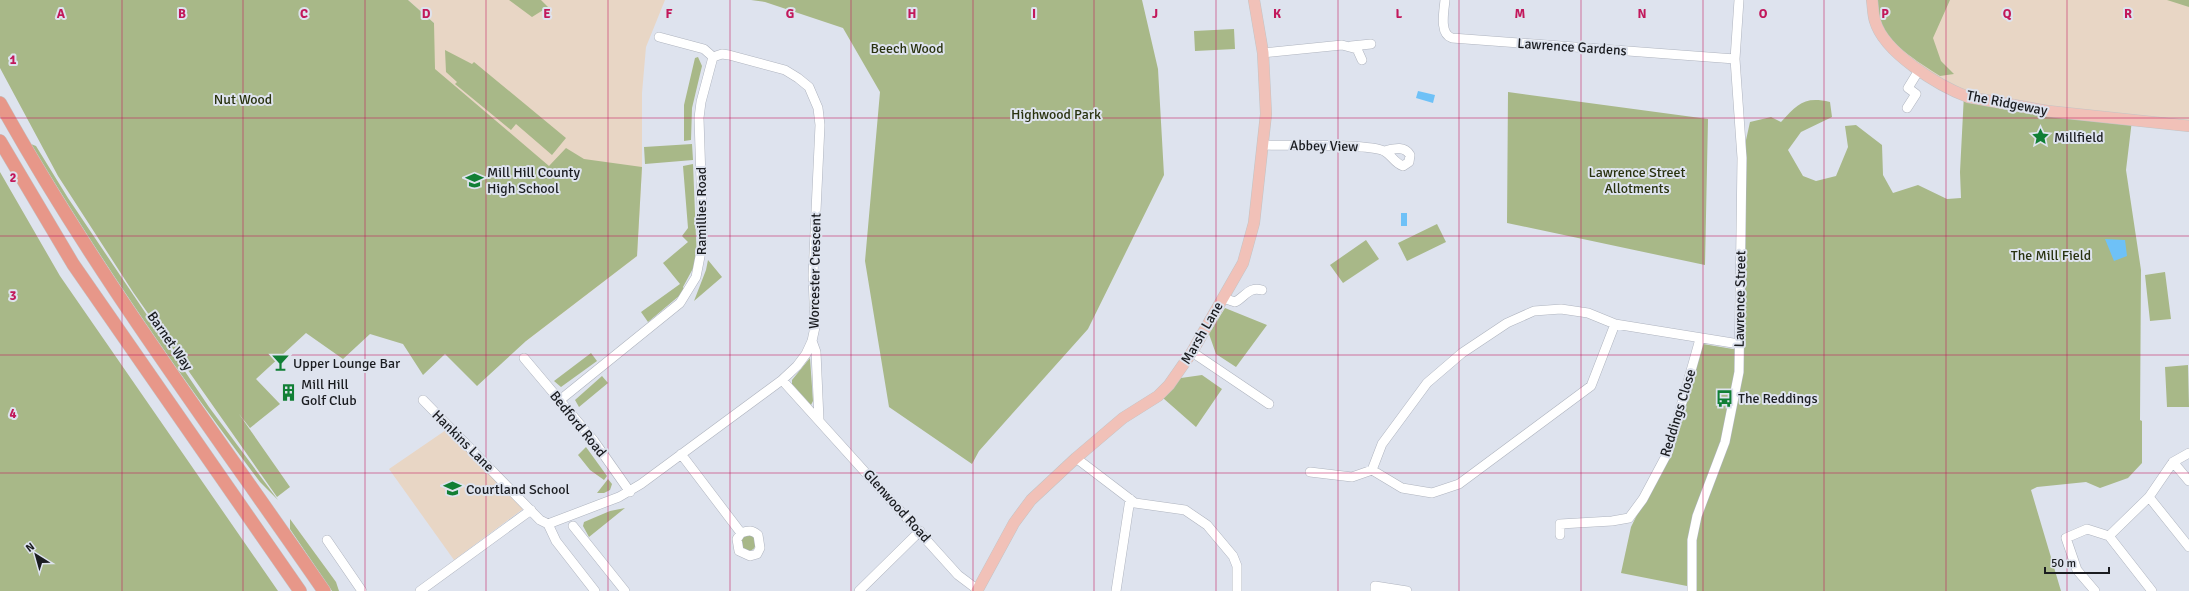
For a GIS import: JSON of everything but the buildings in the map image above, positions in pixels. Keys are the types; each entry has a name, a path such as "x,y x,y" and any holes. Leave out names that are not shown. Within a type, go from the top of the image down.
{"highway":[{"name":"Barnet Way","path":"0,103 90,254 324,591"},
{"path":"0,141 73,264 300,591"}],"main road":[{"name":"Marsh Lane","path":"977,590 1014,523 1031,500 1076,458 1123,418 1158,396 1169,385 1192,352 1243,263 1254,224 1264,145 1266,114 1262,53 1254,0"},
{"name":"The Ridgeway","path":"1872,0 1875,21 1880,32 1905,62 1950,90 1968,97 2047,111 2189,126"}],"street":[{"name":"Lawrence Gardens","path":"1444,0 1444,31 1448,37 1452,38 1735,59"},
{"name":"Lawrence Street","path":"1692,591 1692,540 1697,516 1725,442 1739,372 1742,158 1735,59 1739,0"},
{"path":"659,37 704,49 714,56"},
{"path":"1262,53 1312,47 1371,44"},
{"path":"1351,46 1360,52 1362,60"},
{"name":"Worcester Crescent","path":"548,524 630,492 782,380 797,366 812,341 815,328 813,275 820,125 818,108 809,88 798,78 785,70 729,55 722,54 714,56"},
{"name":"Ramillies Road","path":"560,400 680,304 696,277 703,241 699,118 701,102 714,56"},
{"path":"1907,108 1916,94 1908,88 1919,70"},
{"name":"Abbey View","path":"1264,145 1364,147 1384,150"},
{"path":"1223,298 1235,302 1255,288 1262,290"},
{"path":"1310,472 1352,477 1372,470 1382,444 1427,384 1462,353 1507,323 1534,311 1561,308 1588,313 1615,324 1700,339 1739,344"},
{"path":"1372,470 1402,488 1432,494 1458,484 1591,386 1615,324"},
{"name":"Reddings Close","path":"1560,535 1560,524 1612,521 1629,518 1643,500 1668,452 1700,339"},
{"path":"812,341 816,352 819,420"},
{"path":"1192,352 1270,404"},
{"name":"Bedford Road","path":"524,358 594,440 630,492"},
{"name":"Glenwood Road","path":"782,380 920,531 958,575 977,590"},
{"name":"Hankins Lane","path":"423,400 540,520 548,524 556,541 590,589"},
{"path":"2109,536 2149,497 2173,462 2189,453"},
{"path":"681,454 741,533"},
{"path":"1076,458 1135,503 1185,510 1206,525 1233,556 1237,566 1237,591"},
{"path":"2173,462 2189,481"},
{"path":"2149,497 2189,547"},
{"path":"1116,591 1130,499"},
{"path":"420,591 531,510"},
{"path":"573,526 625,591"},
{"path":"2095,591 2077,570 2066,538 2087,529 2109,536 2152,591"},
{"path":"859,591 920,531"},
{"path":"327,540 362,591"},
{"path":"1375,591 1375,586 1407,591"}],"shaded area":[{"name":"Mill Hill County High School","path":"408,0 665,0 646,47 642,93 642,167 637,256 526,341 376,83 434,23"},
{"path":"1872,0 2189,0 2189,126 2047,111 1950,90 1883,36"},
{"name":"Courtland School","path":"446,430 523,509 454,560 389,469"}],"green space":[{"name":"Nut Wood","path":"0,0 408,0 434,23 435,69 549,166 566,148 584,159 642,167 637,256 526,341 477,386 445,354 423,375 403,344 370,334 343,359 306,333 256,379 280,404 250,428 239,414 290,487 277,497 133,292 58,176 0,68"},
{"path":"509,0 541,0 548,7 532,17"},
{"name":"Highwood Park","path":"751,0 1142,0 1158,69 1164,175 1088,329 979,451 972,464 889,407 865,261 880,92 843,28 765,2"},
{"path":"1876,0 1950,0 1933,38 1941,61 1954,74 1940,76 1913,58 1896,44 1888,36 1877,18"},
{"path":"2167,0 2189,0 2189,7"},
{"path":"1234,29 1235,49 1195,51 1194,31"},
{"name":"Mill Hill County High School","path":"445,50 472,64 474,62 566,138 552,155 516,124 511,130 455,84 457,82 446,72"},
{"path":"698,57 702,66 692,108 691,140 684,141 684,105 695,58"},
{"name":"Lawrence Street Allotments","path":"1508,92 1708,119 1705,265 1507,223"},
{"name":"The Mill Field","path":"1964,94 2132,120 2126,170 2141,270 2140,420 2142,421 2142,463 2128,478 2100,488 2086,482 2037,487 2031,490 2061,591 1692,591 1692,587 1621,573 1631,527 1669,450 1703,344 1739,350 1742,158 1750,122 1771,117 1781,122 1792,110 1802,103 1814,100 1830,102 1832,117 1801,132 1788,150 1803,176 1816,181 1836,176 1848,147 1845,126 1856,125 1882,145 1883,175 1893,193 1918,185 1947,199 1961,198 1960,172"},
{"path":"31,144 36,146 68,198 209,407 278,500 260,482 199,400 113,274"},
{"path":"692,144 693,160 645,164 644,147"},
{"path":"693,164 697,261 683,287 685,291 648,322 641,312 680,284 663,263 688,242 682,236 688,228 683,166"},
{"path":"0,172 60,276 278,591 0,591"},
{"path":"1437,224 1446,242 1407,261 1398,243"},
{"path":"1366,240 1379,259 1343,283 1330,265"},
{"path":"708,260 722,277 694,301 706,270"},
{"path":"2165,272 2171,319 2150,321 2145,275"},
{"path":"1225,308 1267,325 1236,367 1216,354 1209,334"},
{"path":"591,353 597,361 561,387 554,381"},
{"path":"810,358 813,401 811,405 792,384 792,380"},
{"path":"2188,365 2189,407 2167,407 2165,367"},
{"path":"1202,375 1222,389 1196,427 1163,398 1181,378"},
{"path":"602,376 608,383 579,407 575,400"},
{"path":"586,447 607,476 604,480 590,470 578,455"},
{"path":"608,479 612,484 610,490 604,493 597,493"},
{"path":"625,508 589,537 583,526 584,522 610,511"},
{"path":"290,519 336,582 339,591 332,591 290,529"},
{"path":"748,535 755,540 756,543 751,550 748,551 741,546 740,543 745,536"}],"water":[{"path":"1418,91 1435,95 1433,103 1416,98"},
{"path":"1401,213 1407,213 1407,226 1401,226"},
{"path":"2105,239 2125,240 2127,256 2114,261"}],"place":[{"name":"Millfield","path":"2041,137"},
{"name":"Mill Hill County High School","path":"474,180"},
{"name":"Upper Lounge Bar","path":"280,363"},
{"name":"Mill Hill Golf Club","path":"288,392"},
{"name":"The Reddings","path":"1725,398"},
{"name":"Courtland School","path":"453,489"}],"park label":[{"name":"Beech Wood","path":"907,48"}]}
